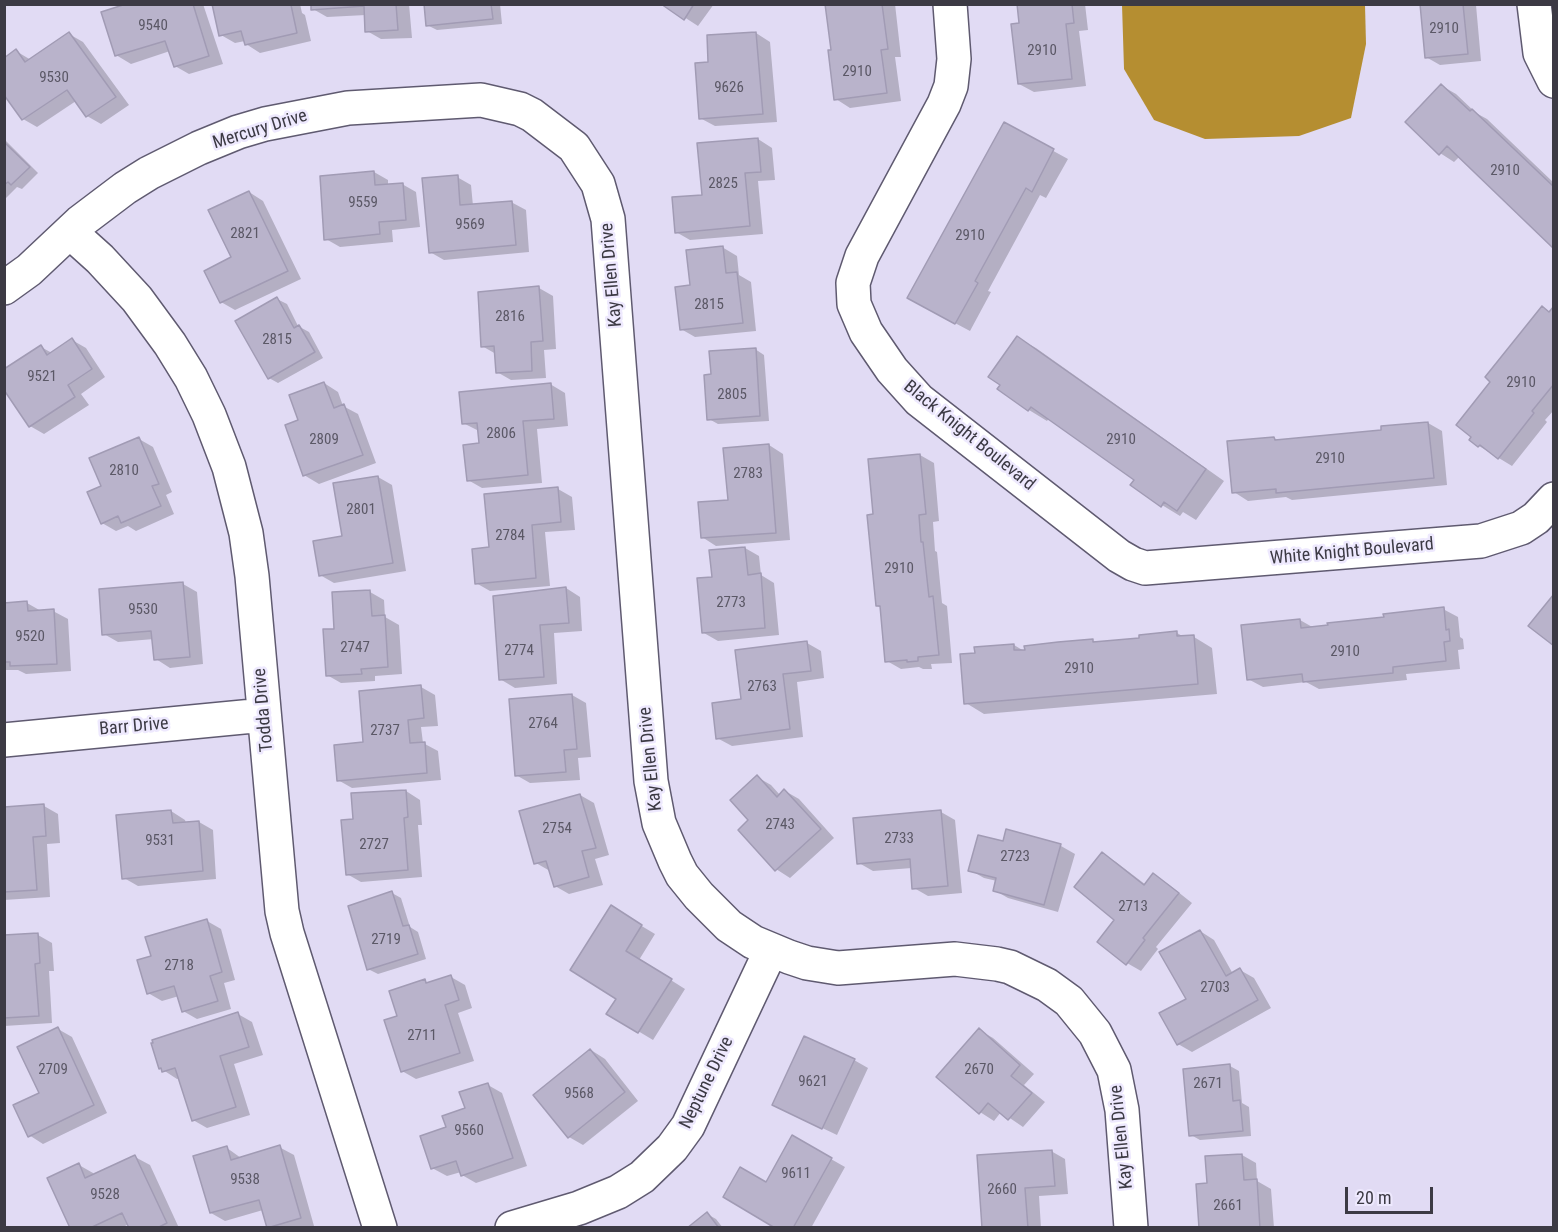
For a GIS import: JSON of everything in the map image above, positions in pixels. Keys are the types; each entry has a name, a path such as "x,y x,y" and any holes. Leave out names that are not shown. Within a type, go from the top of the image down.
{"street":[{"name":"Black Knight Boulevard","path":"950,4 954,59 951,86 944,104 858,266 854,283 857,312 866,332 885,360 919,400 1119,556 1137,566"},
{"path":"1534,4 1540,53 1554,81"},
{"name":"Mercury Drive","path":"4,288 29,270 70,232 125,188 174,160 238,132 320,112 348,108 481,100 520,109 554,130"},
{"name":"Kay Ellen Drive","path":"554,130 574,147 594,175 604,199 608,219 650,769 659,823 678,868 699,896 729,926 753,942 807,963 838,968 955,959 997,964 1010,967 1047,985 1069,1001 1095,1033 1114,1071 1122,1110 1131,1227"},
{"name":"Todda Drive","path":"70,232 100,259 146,310 191,378 220,441 241,507 252,576 282,911 380,1227"},
{"name":"White Knight Boulevard","path":"1137,566 1146,568 1481,541 1521,528 1536,518 1554,499"},
{"name":"Barr Drive","path":"4,740 264,715"},
{"name":"Neptune Drive","path":"512,1227 579,1208 618,1192 642,1177 672,1148 688,1126 771,950"}],"shaded area":[{"path":"1122,5 1365,5 1366,44 1351,118 1299,136 1205,139 1154,120 1124,69"}],"building":[{"path":"126,4 193,4 209,56 174,67 165,41 115,56 101,12"},
{"path":"212,4 291,5 297,33 245,45 241,31 219,36"},
{"path":"311,4 396,4 398,30 365,32 364,6 311,10"},
{"path":"424,4 491,4 493,19 426,26"},
{"path":"661,4 694,4 684,20"},
{"path":"825,4 882,4 888,49 881,50 887,93 834,100"},
{"path":"1017,4 1072,4 1074,23 1066,24 1072,79 1018,84 1011,24 1019,23"},
{"path":"1420,4 1463,4 1468,54 1425,58"},
{"path":"69,32 116,97 86,117 67,90 22,120 4,95 4,58 16,49 25,62"},
{"path":"756,32 763,114 699,119 695,63 708,62 707,35"},
{"path":"1441,84 1470,111 1472,109 1554,187 1554,249 1447,146 1439,155 1405,122"},
{"path":"1004,122 1054,149 1032,192 1026,188 975,281 978,283 955,324 907,298"},
{"path":"758,138 761,172 745,173 750,226 675,233 672,197 702,195 697,143"},
{"path":"4,142 30,167 11,185 8,182 4,185"},
{"path":"374,171 375,185 403,183 406,220 379,222 380,234 324,240 320,176"},
{"path":"458,175 460,205 512,201 516,245 429,253 422,178"},
{"path":"249,191 288,271 220,303 204,271 231,257 208,210"},
{"path":"723,246 726,273 737,272 743,323 680,330 675,287 690,285 686,250"},
{"path":"539,286 543,341 531,342 532,371 496,373 494,346 481,347 478,292"},
{"path":"277,297 294,328 299,325 315,352 268,379 235,321"},
{"path":"1542,306 1549,312 1554,306 1554,384 1498,459 1480,445 1478,447 1469,440 1471,437 1456,425 1490,382 1485,377"},
{"path":"1017,336 1206,469 1177,511 1164,502 1161,507 1130,485 1134,480 1031,407 1028,411 997,389 1000,385 988,377"},
{"path":"72,338 92,369 68,385 75,397 29,427 4,390 4,369 41,345 47,355"},
{"path":"756,348 760,416 707,420 704,375 711,374 709,351"},
{"path":"324,382 334,408 344,404 363,455 303,476 285,425 298,420 289,395"},
{"path":"551,383 554,419 523,421 528,475 467,481 463,445 479,443 477,423 462,424 459,392"},
{"path":"1428,422 1434,478 1276,493 1276,489 1232,493 1227,441 1274,437 1275,440 1381,430 1381,426"},
{"path":"139,437 159,484 152,486 161,506 121,523 118,516 101,524 87,492 101,486 89,458"},
{"path":"769,444 776,533 701,538 698,502 728,500 723,448"},
{"path":"920,454 926,514 919,515 921,542 923,542 929,597 933,596 939,655 918,657 918,661 885,662 880,606 876,606 867,515 873,514 868,459"},
{"path":"378,476 393,563 319,576 313,541 342,536 333,483"},
{"path":"558,487 561,522 532,525 536,578 475,584 472,549 489,547 484,494"},
{"path":"745,547 748,575 761,573 765,628 702,633 697,578 712,577 709,550"},
{"path":"183,582 190,657 154,660 151,631 102,635 99,589"},
{"path":"566,587 569,623 540,625 544,677 499,680 493,596"},
{"path":"370,590 372,616 385,615 388,667 361,669 362,674 326,676 323,629 334,629 332,592"},
{"path":"1554,594 1554,646 1528,626"},
{"path":"27,601 28,611 54,609 57,664 10,666 10,662 4,662 4,603"},
{"path":"1444,607 1446,630 1449,629 1450,641 1444,642 1446,661 1393,667 1393,673 1303,682 1302,674 1247,680 1241,625 1300,619 1301,628 1384,617 1383,614"},
{"path":"1177,631 1177,636 1194,635 1198,684 964,704 960,654 975,653 974,647 1014,644 1014,650 1025,650 1024,646 1093,639 1093,642 1139,638 1139,635"},
{"path":"807,641 811,671 783,674 790,729 716,739 712,703 741,699 735,650"},
{"path":"421,685 424,718 408,720 410,743 425,742 427,773 337,781 334,745 363,742 359,691"},
{"path":"572,694 577,749 564,750 566,772 515,776 509,699"},
{"path":"757,775 777,797 784,789 821,829 775,871 738,830 748,820 730,800"},
{"path":"406,790 408,817 404,818 408,870 346,875 341,820 353,819 351,793"},
{"path":"580,794 596,848 582,851 589,877 554,887 546,861 534,864 519,811"},
{"path":"44,804 46,836 33,837 37,890 4,892 4,807"},
{"path":"171,810 173,823 199,821 203,871 122,879 116,815"},
{"path":"941,810 948,886 912,889 910,859 857,864 853,818"},
{"path":"1006,829 1061,844 1044,905 993,891 996,878 968,871 978,835 1003,841"},
{"path":"1102,852 1144,885 1153,873 1179,893 1143,938 1145,940 1126,965 1097,942 1114,920 1074,887"},
{"path":"392,891 403,926 409,925 418,954 367,970 348,906"},
{"path":"611,905 642,925 626,951 672,979 638,1033 606,1014 616,999 570,970"},
{"path":"207,919 222,972 210,976 218,1001 182,1012 174,986 147,994 137,960 151,956 145,937"},
{"path":"1200,930 1226,976 1240,968 1258,1000 1177,1045 1159,1013 1186,999 1159,952"},
{"path":"38,933 40,963 35,964 39,1016 4,1018 4,935"},
{"path":"451,975 459,1000 445,1005 460,1053 401,1072 384,1020 397,1016 389,991 425,979 426,983"},
{"path":"238,1012 249,1047 220,1056 236,1107 192,1121 175,1068 162,1072 161,1068 159,1069 152,1040"},
{"path":"58,1027 94,1105 28,1137 13,1105 39,1093 17,1047"},
{"path":"979,1028 1020,1065 1011,1076 1032,1093 1008,1120 988,1103 979,1114 936,1077"},
{"path":"804,1036 855,1059 822,1129 772,1105"},
{"path":"590,1049 625,1092 568,1138 533,1095"},
{"path":"1230,1064 1233,1101 1240,1100 1243,1131 1189,1136 1183,1069"},
{"path":"488,1083 513,1158 461,1176 456,1161 431,1169 420,1136 446,1127 442,1116 465,1108 459,1092"},
{"path":"792,1135 832,1158 793,1228 775,1228 723,1197 740,1167 766,1182"},
{"path":"280,1145 301,1218 267,1228 259,1200 210,1213 193,1156 227,1146 231,1160"},
{"path":"1052,1150 1055,1186 1025,1188 1028,1228 982,1228 977,1155"},
{"path":"1242,1154 1244,1180 1257,1179 1260,1228 1199,1228 1196,1184 1207,1183 1205,1156"},
{"path":"135,1155 167,1223 157,1228 129,1228 122,1213 90,1228 70,1228 47,1178 79,1163 85,1178"},
{"path":"707,1212 719,1228 687,1228"}]}
